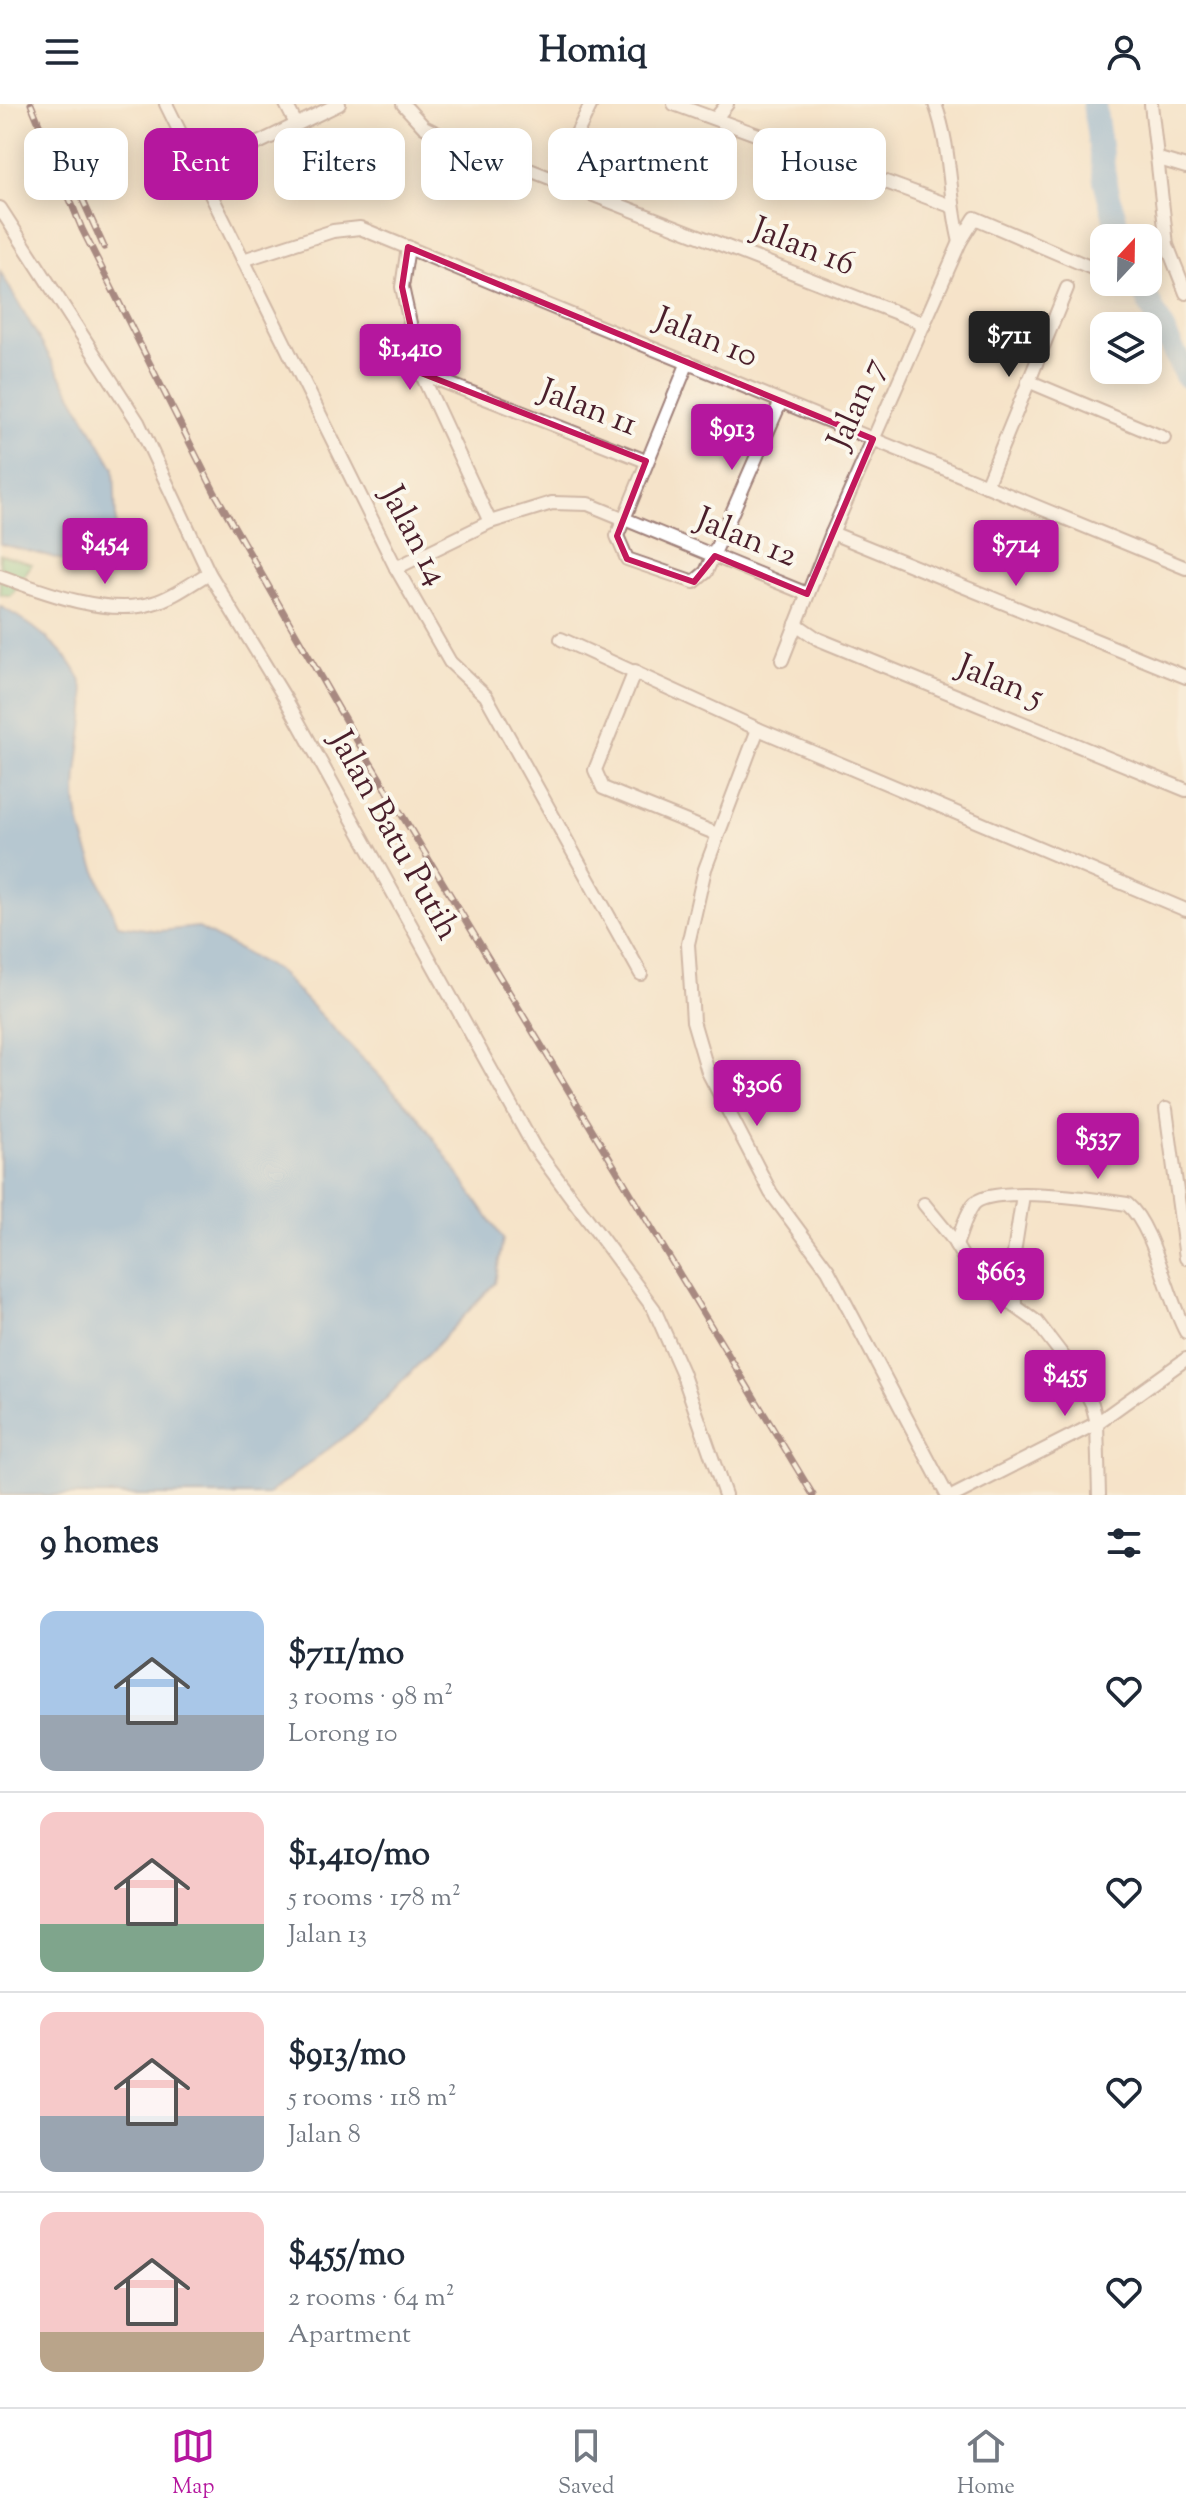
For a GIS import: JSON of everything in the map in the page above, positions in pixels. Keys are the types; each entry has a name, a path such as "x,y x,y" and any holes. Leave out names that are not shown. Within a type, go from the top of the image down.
{"street":[{"name":"Jalan 14","path":"166,104 178,128"},
{"path":"286,104 296,124"},
{"path":"258,143 339,104"},
{"name":"Jalan 16","path":"403,104 424,127 548,179"},
{"path":"579,128 591,104"},
{"path":"674,104 951,206"},
{"path":"716,118 727,104"},
{"path":"935,104 948,138 951,206 960,242"},
{"path":"1151,104 1167,245 1186,293"},
{"path":"1159,159 1186,167"},
{"name":"Jalan 14","path":"214,200 396,568 450,662 486,696 641,974"},
{"name":"Jalan 16","path":"603,200 925,324"},
{"name":"Jalan Batu Putih","path":"0,208 138,422 209,573 285,698 534,1147 654,1309 682,1372 725,1495"},
{"name":"Jalan 7","path":"782,660 873,439 960,242 975,218 1090,267"},
{"name":"Jalan 10","path":"243,260 333,231 360,228 1186,568"},
{"path":"408,247 402,287 421,373 490,522"},
{"path":"986,486 1067,288"},
{"path":"688,362 617,536 622,553 653,571 694,582 706,572 781,401"},
{"name":"Jalan 11","path":"421,373 646,461"},
{"path":"1028,381 1164,438"},
{"name":"Jalan 12","path":"396,568 490,522 552,503 588,504 807,594"},
{"path":"832,533 1186,677"},
{"path":"0,576 58,596 123,605 153,603 209,573"},
{"name":"Jalan 5","path":"796,624 818,639 1186,790"},
{"path":"561,639 758,729 1186,910"},
{"path":"635,671 595,770 597,781 603,788 717,834"},
{"path":"758,729 705,869 688,944 693,1021 708,1072 771,1193 828,1270 947,1495"},
{"path":"1166,1109 1186,1258"},
{"path":"1016,1304 1014,1253 1023,1195"},
{"path":"956,1245 974,1204 983,1198 1023,1195 1127,1204 1136,1211 1171,1305 1186,1332"},
{"path":"924,1204 956,1245 975,1277 1037,1322 1076,1373 1092,1404 1097,1423 1099,1495"},
{"path":"955,1495 1097,1423 1186,1359"}],"highlighted area":[{"path":"408,247 873,439 807,594 715,556 694,582 627,559 617,536 646,461 421,373 402,287"}],"green space":[{"path":"0,554 32,564 11,596 0,594"}],"water":[{"path":"0,271 114,468 118,574 0,544"},
{"path":"0,606 29,624 58,648 79,677 85,710 77,779 79,820 118,925 160,931 197,927 278,971 418,1116 503,1239 495,1283 364,1422 267,1495 0,1495"}],"waterway":[{"path":"1094,104 1105,181 1116,224"},
{"path":"1146,296 1186,376"}],"railway":[{"path":"31,104 82,229 215,493 356,739 813,1495"},
{"path":"83,200 104,247"}]}
